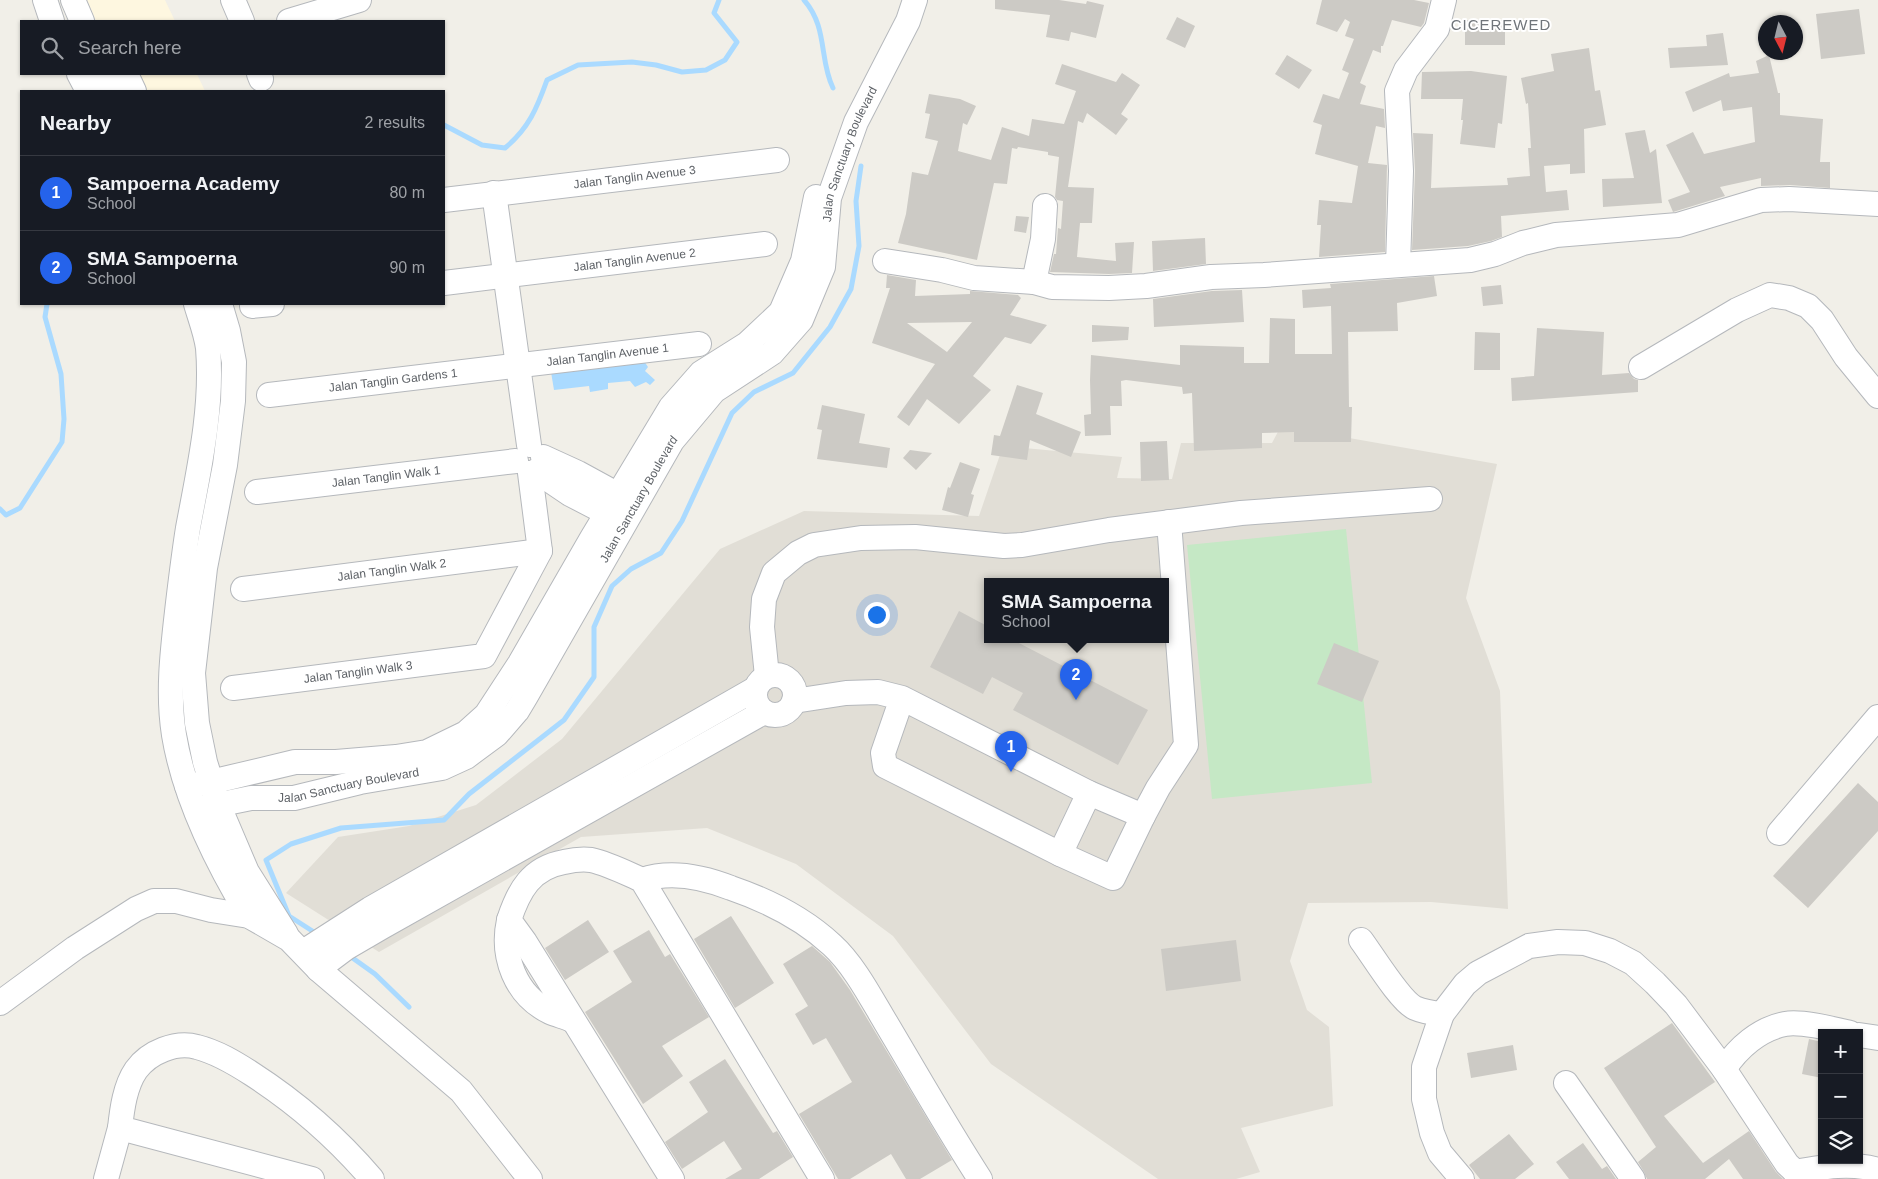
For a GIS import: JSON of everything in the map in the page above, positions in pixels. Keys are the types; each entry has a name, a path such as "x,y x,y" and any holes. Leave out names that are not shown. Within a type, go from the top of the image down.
{"street":[{"path":"45,0 52,20"},
{"path":"73,0 82,20"},
{"path":"233,0 242,20"},
{"path":"291,20 359,0"},
{"name":"Jalan Sanctuary Boulevard","path":"209,799 294,798 340,787 442,768 466,757 497,734 517,711 622,509 671,407 701,373 747,344 781,312 803,262 819,184 894,14 898,0"},
{"name":"Jalan Sanctuary Boulevard","path":"209,799 249,773 282,763 336,762 396,757 427,752 466,733 486,715 622,509 672,441 714,391 772,353 801,320 823,267 829,198 832,189 856,122 908,21 915,0"},
{"path":"1398,265 1401,171 1397,90 1406,70 1437,29 1444,0"},
{"path":"80,75 87,90"},
{"path":"103,75 110,90"},
{"path":"126,75 134,90"},
{"name":"Jalan Tanglin Avenue 3","path":"445,200 776,160"},
{"path":"494,193 531,461 540,551"},
{"path":"885,261 974,278 1034,282 1052,287 1109,288 1146,286 1211,277 1470,260 1495,254 1523,243 1556,236 1678,225 1761,200 1789,199 1878,204"},
{"path":"1034,282 1043,239 1045,206"},
{"name":"Jalan Tanglin Avenue 2","path":"445,283 765,244"},
{"path":"1641,367 1737,310 1770,295 1789,298 1808,306 1822,320 1846,357 1878,396"},
{"path":"196,305 208,346 209,388 204,444 173,643 170,687 174,735 187,786 209,799 247,872 461,1091 530,1179"},
{"path":"220,305 234,362 233,401 226,464 205,568 193,673 197,723 209,799 226,877 249,916"},
{"name":"Jalan Tanglin Avenue 1","path":"518,365 699,344"},
{"name":"Jalan Tanglin Gardens 1","path":"269,395 518,365"},
{"path":"531,461 622,509"},
{"name":"Jalan Tanglin Walk 1","path":"257,492 531,461"},
{"path":"321,948 370,909 761,683 781,676 788,680 795,692 794,701 790,709 782,714 773,715 764,712 756,702 761,683 764,599 774,573 798,553 814,545 861,538 914,537 1013,545 1241,513 1430,499"},
{"path":"902,698 882,753 885,766 1060,854 1113,878 1158,788 1186,745 1169,522"},
{"name":"Jalan Tanglin Walk 2","path":"243,589 540,551"},
{"name":"Jalan Tanglin Walk 3","path":"233,688 484,656 540,551"},
{"path":"794,701 846,693 878,692 902,698 1089,793 1143,816"},
{"path":"321,948 764,712"},
{"path":"1779,833 1878,717"},
{"path":"336,762 340,787"},
{"path":"249,773 251,798"},
{"path":"1060,854 1089,793"},
{"path":"672,1179 525,942 509,920 525,885 545,867 575,860 591,860 616,868 642,880 822,1179"},
{"path":"642,880 655,875 667,874 718,883 776,906 813,928 834,947 867,992 980,1179"},
{"path":"0,1003 75,948 136,909 154,901 176,901 211,910 249,916 321,948"},
{"path":"1362,940 1400,994 1413,1008 1429,1013 1442,1014"},
{"path":"1462,1179 1440,1153 1432,1134 1424,1099 1424,1066 1442,1014 1465,984 1478,973 1530,946 1558,942 1585,943 1610,951 1633,963 1655,983 1676,1005 1724,1069 1787,1164 1798,1175 1824,1167 1851,1165 1878,1170"},
{"path":"1724,1069 1734,1054 1768,1030 1787,1024 1831,1029"},
{"path":"1863,1035 1878,1038"},
{"path":"106,1179 120,1128 125,1100 136,1070 159,1051 183,1045 198,1047 230,1060 296,1104 338,1142 372,1179"},
{"path":"1566,1083 1633,1179"},
{"path":"120,1128 312,1179"}],"shaded area":[{"path":"87,0 165,0 175,20 96,20"},
{"path":"116,75 197,75 205,90 123,90"},
{"path":"1281,426 1497,464 1466,598 1500,691 1508,909 1431,902 1308,903 1290,961 1307,1010 1329,1027 1333,1106 1241,1128 1260,1172 1236,1179 1158,1179 991,1064 893,936 796,864 707,828 581,837 379,952 286,893 338,837 409,826 476,805 562,739 720,549 804,511 979,516 1003,446 1122,457 1117,478 1172,479 1181,443 1272,443"}],"green space":[{"path":"1346,529 1372,783 1212,799 1187,545"}],"water":[{"path":"642,358 648,367 645,371 655,380 650,385 646,382 635,387 630,381 608,383 608,389 590,392 589,386 554,390 551,372"}],"building":[{"path":"995,0 1059,0 1086,4 1087,1 1104,5 1096,38 1071,32 1069,41 1046,37 1050,15 995,9"},
{"path":"1322,0 1414,0 1429,3 1424,23 1421,27 1392,20 1383,46 1381,46 1381,53 1373,50 1360,83 1366,86 1360,104 1384,109 1385,128 1376,126 1368,163 1387,165 1385,252 1319,257 1321,225 1317,225 1319,200 1352,203 1358,166 1315,154 1322,125 1313,122 1323,94 1339,99 1349,73 1342,70 1354,39 1345,36 1350,22 1345,19 1337,32 1316,24"},
{"path":"1859,9 1865,54 1821,59 1816,14"},
{"path":"1177,17 1195,26 1185,48 1166,39"},
{"path":"1465,20 1505,20 1505,45 1465,45"},
{"path":"1723,33 1728,65 1670,68 1668,48 1707,46 1706,35"},
{"path":"1589,48 1595,91 1600,90 1606,125 1584,129 1585,173 1570,174 1570,164 1544,166 1546,192 1567,190 1569,210 1501,216 1502,237 1468,246 1412,250 1415,171 1413,133 1433,134 1431,188 1508,185 1507,178 1530,176 1528,148 1531,148 1528,103 1526,104 1521,78 1554,71 1551,54"},
{"path":"1287,55 1312,70 1299,89 1275,74"},
{"path":"1770,60 1778,93 1780,93 1780,115 1823,119 1820,162 1830,162 1830,188 1790,185 1761,186 1761,178 1720,187 1725,196 1673,212 1668,200 1690,192 1666,145 1693,132 1704,154 1755,142 1752,107 1723,111 1721,100 1693,112 1685,92 1729,73 1730,77 1759,73 1756,61"},
{"path":"1062,64 1116,82 1122,73 1140,85 1121,114 1128,119 1116,135 1087,113 1083,123 1078,121 1068,187 1094,188 1092,223 1080,223 1077,257 1116,261 1115,243 1134,242 1132,273 1050,272 1054,254 1056,254 1058,228 1061,229 1063,201 1057,200 1055,197 1059,157 1048,155 1048,152 1018,147 1017,149 1012,148 1007,184 994,183 977,260 898,243 906,214 912,172 928,175 938,141 925,138 930,114 925,113 929,94 960,99 976,106 967,125 963,123 958,151 991,160 1002,127 1029,136 1032,119 1064,124 1076,91 1055,84"},
{"path":"1471,71 1507,76 1502,124 1498,123 1495,148 1460,144 1463,99 1421,99 1422,72"},
{"path":"1645,130 1650,153 1656,149 1662,203 1603,207 1602,179 1634,178 1625,133"},
{"path":"1016,216 1029,217 1026,233 1014,231"},
{"path":"1205,238 1206,264 1153,271 1152,241"},
{"path":"887,275 916,280 915,296 970,294 970,291 1018,295 1021,298 1010,315 1047,325 1031,344 1005,337 973,376 991,390 959,424 927,399 909,426 897,417 935,364 872,343 890,288 886,288","holes":["972,322 947,352 907,323"]},
{"path":"1434,276 1437,296 1397,303 1398,331 1348,332 1349,407 1352,407 1351,442 1294,442 1294,432 1262,433 1262,448 1194,451 1192,393 1183,394 1182,387 1126,380 1121,381 1122,406 1110,406 1111,435 1085,436 1084,415 1091,414 1091,355 1180,365 1180,345 1244,347 1244,363 1269,363 1270,318 1295,319 1295,354 1332,354 1331,306 1303,308 1302,290 1331,288 1330,284"},
{"path":"1501,285 1503,304 1483,306 1481,287"},
{"path":"1242,290 1244,322 1154,327 1153,299 1212,291"},
{"path":"1092,325 1129,327 1128,340 1092,342"},
{"path":"1537,328 1604,332 1602,375 1629,373 1634,379 1638,380 1638,392 1512,401 1511,378 1534,376"},
{"path":"1475,332 1500,333 1500,370 1474,370"},
{"path":"1017,385 1043,393 1036,414 1081,432 1071,457 1030,440 1027,460 991,455 994,435 1000,436"},
{"path":"822,405 865,414 859,443 890,448 887,468 817,459 822,430 817,429"},
{"path":"1167,441 1169,480 1141,481 1140,442"},
{"path":"910,450 932,453 916,470 903,458"},
{"path":"960,462 980,469 971,494 974,495 968,517 942,510 948,487 950,488"},
{"path":"959,611 984,624 984,643 1019,643 1148,710 1118,765 1013,710 1023,693 992,677 983,694 930,667"},
{"path":"1334,643 1379,661 1362,702 1317,684"},
{"path":"1858,783 1878,802 1878,831 1808,908 1773,876"},
{"path":"731,916 774,983 735,1008 694,939"},
{"path":"588,920 609,952 565,980 545,948"},
{"path":"649,930 665,957 670,954 709,1017 662,1046 683,1076 643,1104 585,1012 632,982 613,951"},
{"path":"1236,940 1241,981 1166,991 1161,949"},
{"path":"812,946 830,962 850,990 952,1160 920,1179 906,1179 891,1154 850,1179 838,1179 799,1114 852,1082 826,1038 813,1045 795,1014 808,1006 783,964"},
{"path":"1672,1023 1715,1082 1664,1116 1703,1163 1749,1131 1776,1172 1783,1179 1743,1179 1729,1159 1705,1179 1647,1179 1638,1162 1656,1147 1604,1068"},
{"path":"1809,1039 1818,1041 1818,1077 1802,1074"},
{"path":"1513,1045 1517,1070 1471,1078 1467,1053"},
{"path":"725,1059 773,1133 777,1131 793,1157 759,1179 725,1179 742,1169 724,1141 682,1169 665,1142 708,1112 689,1082"},
{"path":"1509,1134 1534,1164 1515,1179 1480,1179 1469,1165"},
{"path":"1583,1143 1602,1169 1607,1166 1616,1179 1569,1179 1556,1162"}],"waterway":[{"path":"445,126 482,145 505,148 520,133 531,117 540,100 547,80 578,65 632,62 656,65 682,72 706,70 725,60 737,42 714,13 719,0"},
{"path":"804,0 812,10 817,21 826,66 833,88"},
{"path":"317,934 289,916 266,860 291,844 341,828 444,820 469,794 564,720 594,677 594,627 612,586 631,569 661,553 682,521 732,413 754,392 793,373 830,327 851,289 859,246 856,201 861,166"},
{"path":"0,509 6,515 20,508 62,442 64,419 61,374 45,317 47,305"},
{"path":"347,954 375,974 409,1007"}],"place":[{"name":"SMA Sampoerna","path":"1076,700"},
{"name":"Sampoerna Academy","path":"1011,772"}],"district":[{"name":"CICEREWED","path":"1501,25"}]}
